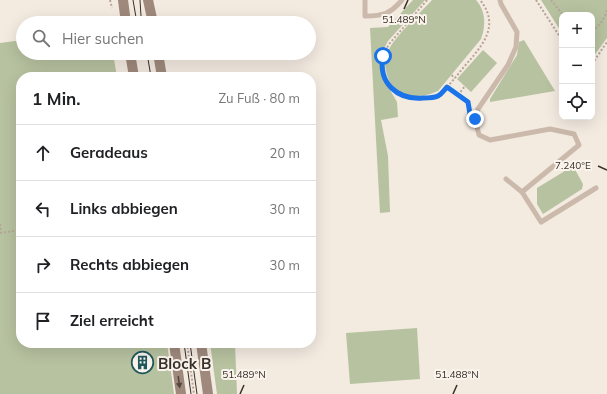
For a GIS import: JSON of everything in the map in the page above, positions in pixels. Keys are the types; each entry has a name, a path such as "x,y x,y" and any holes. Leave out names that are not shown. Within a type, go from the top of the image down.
{"main road":[{"path":"123,0 125,16"},
{"path":"148,0 151,16"},
{"path":"131,60 133,72"},
{"path":"159,60 161,72"},
{"path":"175,348 181,394"},
{"path":"202,348 208,394"}],"lane":[{"path":"365,0 365,16 381,16 389,12 402,0"},
{"path":"500,0 500,4 517,32 516,47 508,65 484,103 478,109 475,119 479,135 490,140 550,129 574,134 579,146 522,192"},
{"path":"506,179 522,192 541,222 596,188"}],"path":[{"path":"427,0 419,12 386,48 382,62 384,74 390,88 395,92 411,98 429,98 438,96 484,44 487,38 489,20 487,10 480,0"},
{"path":"536,0 559,35"},
{"path":"551,0 561,12"},
{"path":"595,28 606,15 607,10"},
{"path":"595,60 607,42"},
{"path":"452,75 454,79"},
{"path":"458,95 465,86"},
{"path":"447,87 468,102 470,114 475,119"},
{"path":"0,224 0,232 16,230"},
{"path":"188,348 194,394"}],"green space":[{"path":"413,0 425,0 388,41 381,54 380,69 383,78 397,102 398,117 381,120 388,156 390,212 380,213 370,28 388,27"},
{"path":"432,0 476,0 482,9 484,19 483,34 481,39 438,91 418,96 408,96 395,89 389,80 385,67 386,56 394,41"},
{"path":"541,0 607,0 607,38 595,54 595,12 559,12 559,28"},
{"path":"524,40 555,91 490,102 490,99 517,55 519,42"},
{"path":"16,41 16,60 114,60 116,72 16,72 16,348 168,348 174,394 0,394 0,43"},
{"path":"483,50 497,63 471,92 457,79"},
{"path":"573,166 583,184 582,189 543,214 537,204 537,188"},
{"path":"417,328 420,379 350,384 346,333"},
{"path":"211,348 235,348 237,394 217,394"}],"tram line":[{"path":"133,0 136,16"},
{"path":"140,0 141,16"},
{"path":"148,60 150,72"},
{"path":"185,348 191,394"},
{"path":"191,348 197,394"}],"place":[{"name":"Block B","path":"142,363"}],"route":[{"path":"383,56 382,70 390,88 395,92 403,96 420,99 438,96 447,87 468,102 470,114 475,119"}]}
